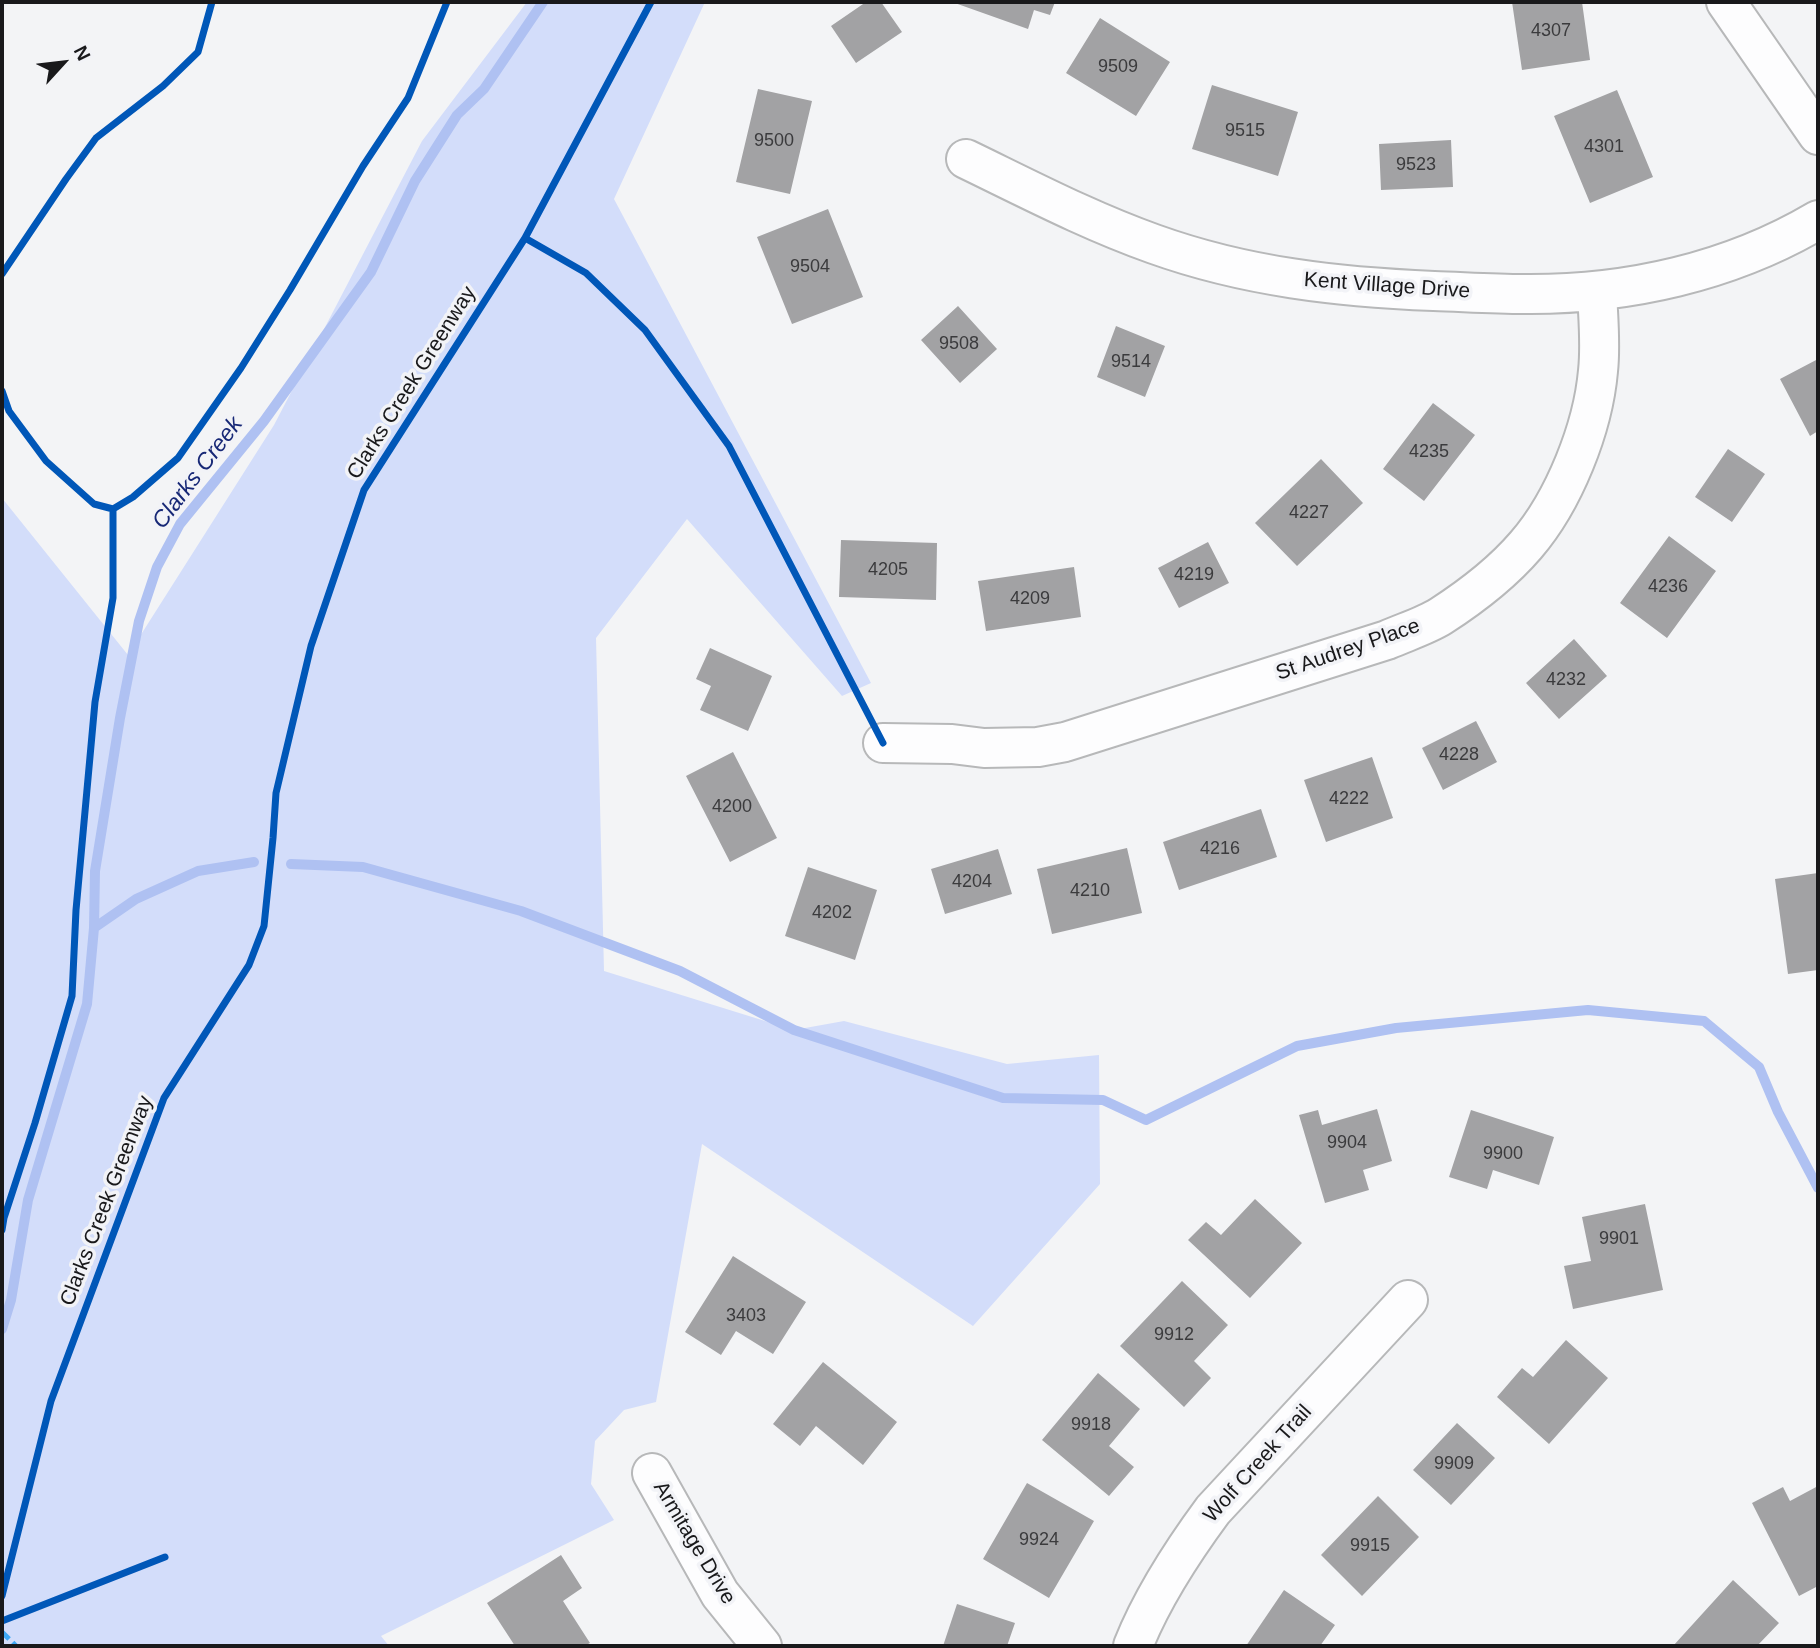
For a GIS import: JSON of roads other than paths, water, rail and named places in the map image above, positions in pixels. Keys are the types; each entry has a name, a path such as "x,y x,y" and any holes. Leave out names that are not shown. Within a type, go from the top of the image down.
{"street":[{"path":"1726,2 1818,135"},
{"name":"Kent Village Drive","path":"966,159 1111,228 1156,245 1238,269 1302,281 1405,290 1526,295 1597,291 1655,283 1691,274 1760,250 1818,220"},
{"name":"St Audrey Place","path":"883,743 952,744 984,748 1038,747 1065,742 1387,640 1438,618 1484,586 1525,546 1542,524 1569,476 1588,426 1598,372 1600,345 1597,291"},
{"name":"Wolf Creek Trail","path":"1133,1646 1151,1607 1190,1541 1213,1510 1408,1300"},
{"name":"Armitage Drive","path":"652,1473 720,1594 762,1646"}],"waterway":[{"name":"Clarks Creek","path":"2,1329 11,1300 28,1200 87,1004 94,928 95,871 139,621 157,567 180,524 264,421 371,272 415,181 457,115 484,89 543,2"},
{"path":"94,928 136,899 198,871 254,862"},
{"path":"291,864 363,867 521,911 680,971 794,1030 1003,1098 1103,1100 1146,1120 1297,1046 1396,1028 1588,1010 1704,1021 1759,1067 1778,1112 1818,1188"}]}
